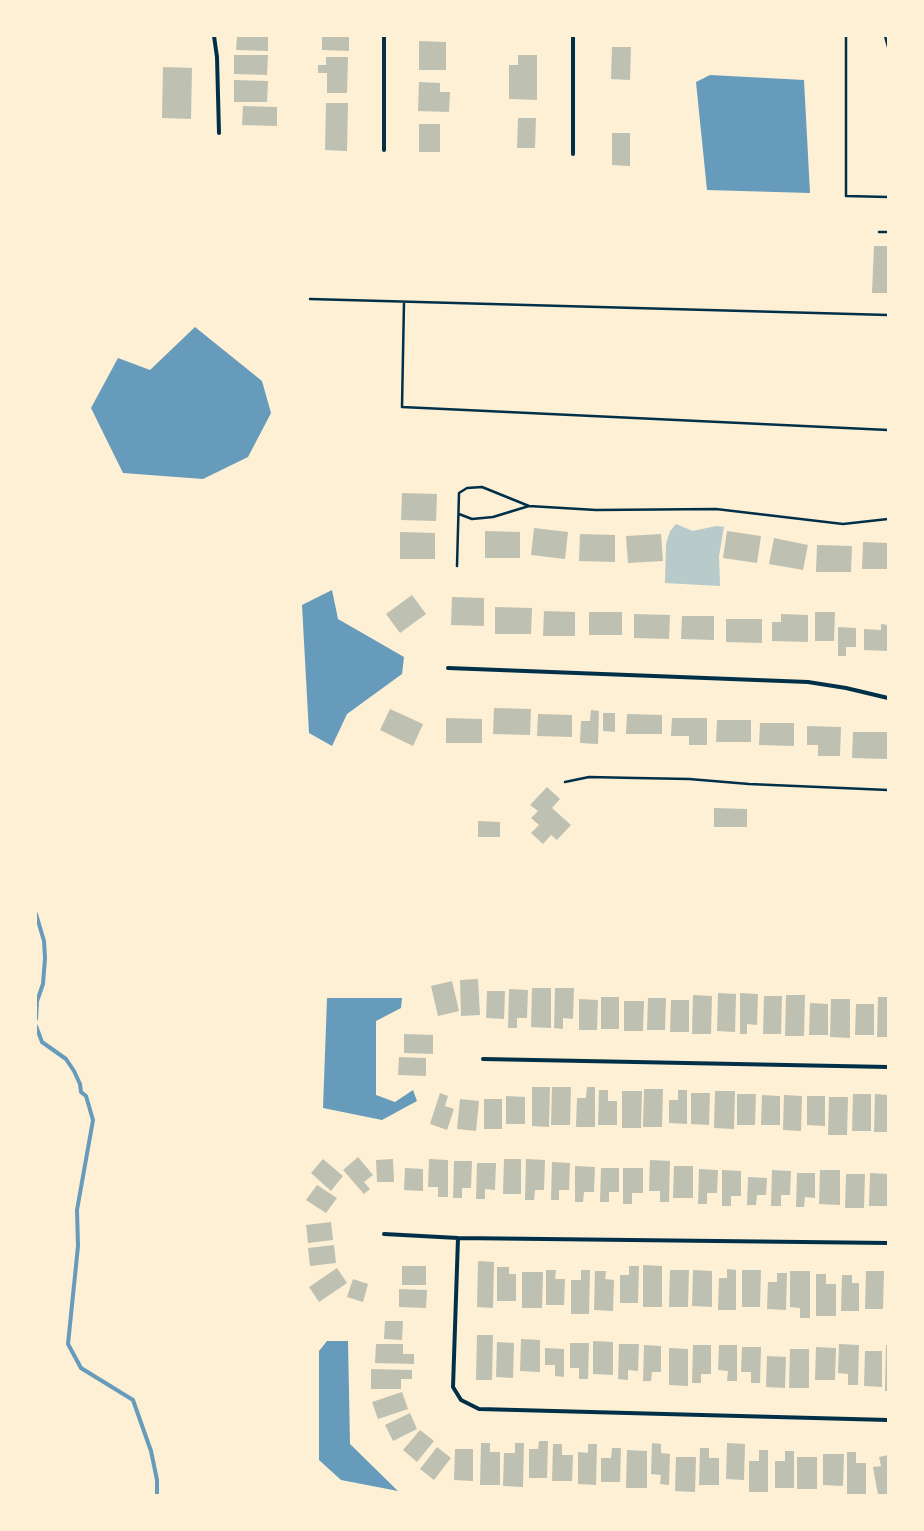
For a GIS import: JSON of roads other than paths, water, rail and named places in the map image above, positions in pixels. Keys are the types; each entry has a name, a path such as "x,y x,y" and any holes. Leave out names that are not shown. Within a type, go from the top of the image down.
{"street":[{"path":"214,36 217,57 219,133"},
{"path":"384,36 384,150"},
{"path":"573,36 573,154"},
{"path":"448,668 808,682 846,688 888,698"},
{"path":"483,1059 888,1067"},
{"path":"384,1234 458,1238 888,1243"},
{"path":"458,1238 453,1387 460,1400 479,1409 888,1420"}],"lane":[{"path":"846,36 846,196 888,197"},
{"path":"885,36 888,47"},
{"path":"878,232 888,232"},
{"path":"310,299 888,315"},
{"path":"404,302 402,407 888,430"},
{"path":"457,566 459,492 467,488 482,487 529,506 596,510 716,509 843,524 888,519"},
{"path":"458,514 472,519 500,515 529,506"},
{"path":"565,782 589,777 689,779 749,784 888,790"}],"water":[{"path":"710,75 804,80 810,193 707,190 696,82"},
{"path":"195,327 262,381 271,413 248,457 203,479 123,473 91,408 118,358 150,370"},
{"path":"332,590 338,619 404,657 402,674 347,714 332,746 309,733 302,605"},
{"path":"327,998 402,998 401,1008 376,1021 376,1095 395,1102 413,1090 417,1101 382,1120 323,1108"},
{"path":"327,1341 348,1341 350,1444 398,1491 341,1480 319,1460 319,1351"}],"waterway":[{"path":"36,914 44,941 45,958 43,984 37,1001 36,1019"},
{"path":"36,1026 42,1042 66,1059 74,1071 80,1084 81,1092 86,1096 93,1120 77,1210 78,1246 68,1344 81,1368 133,1400 151,1451 157,1480 157,1495"}]}
